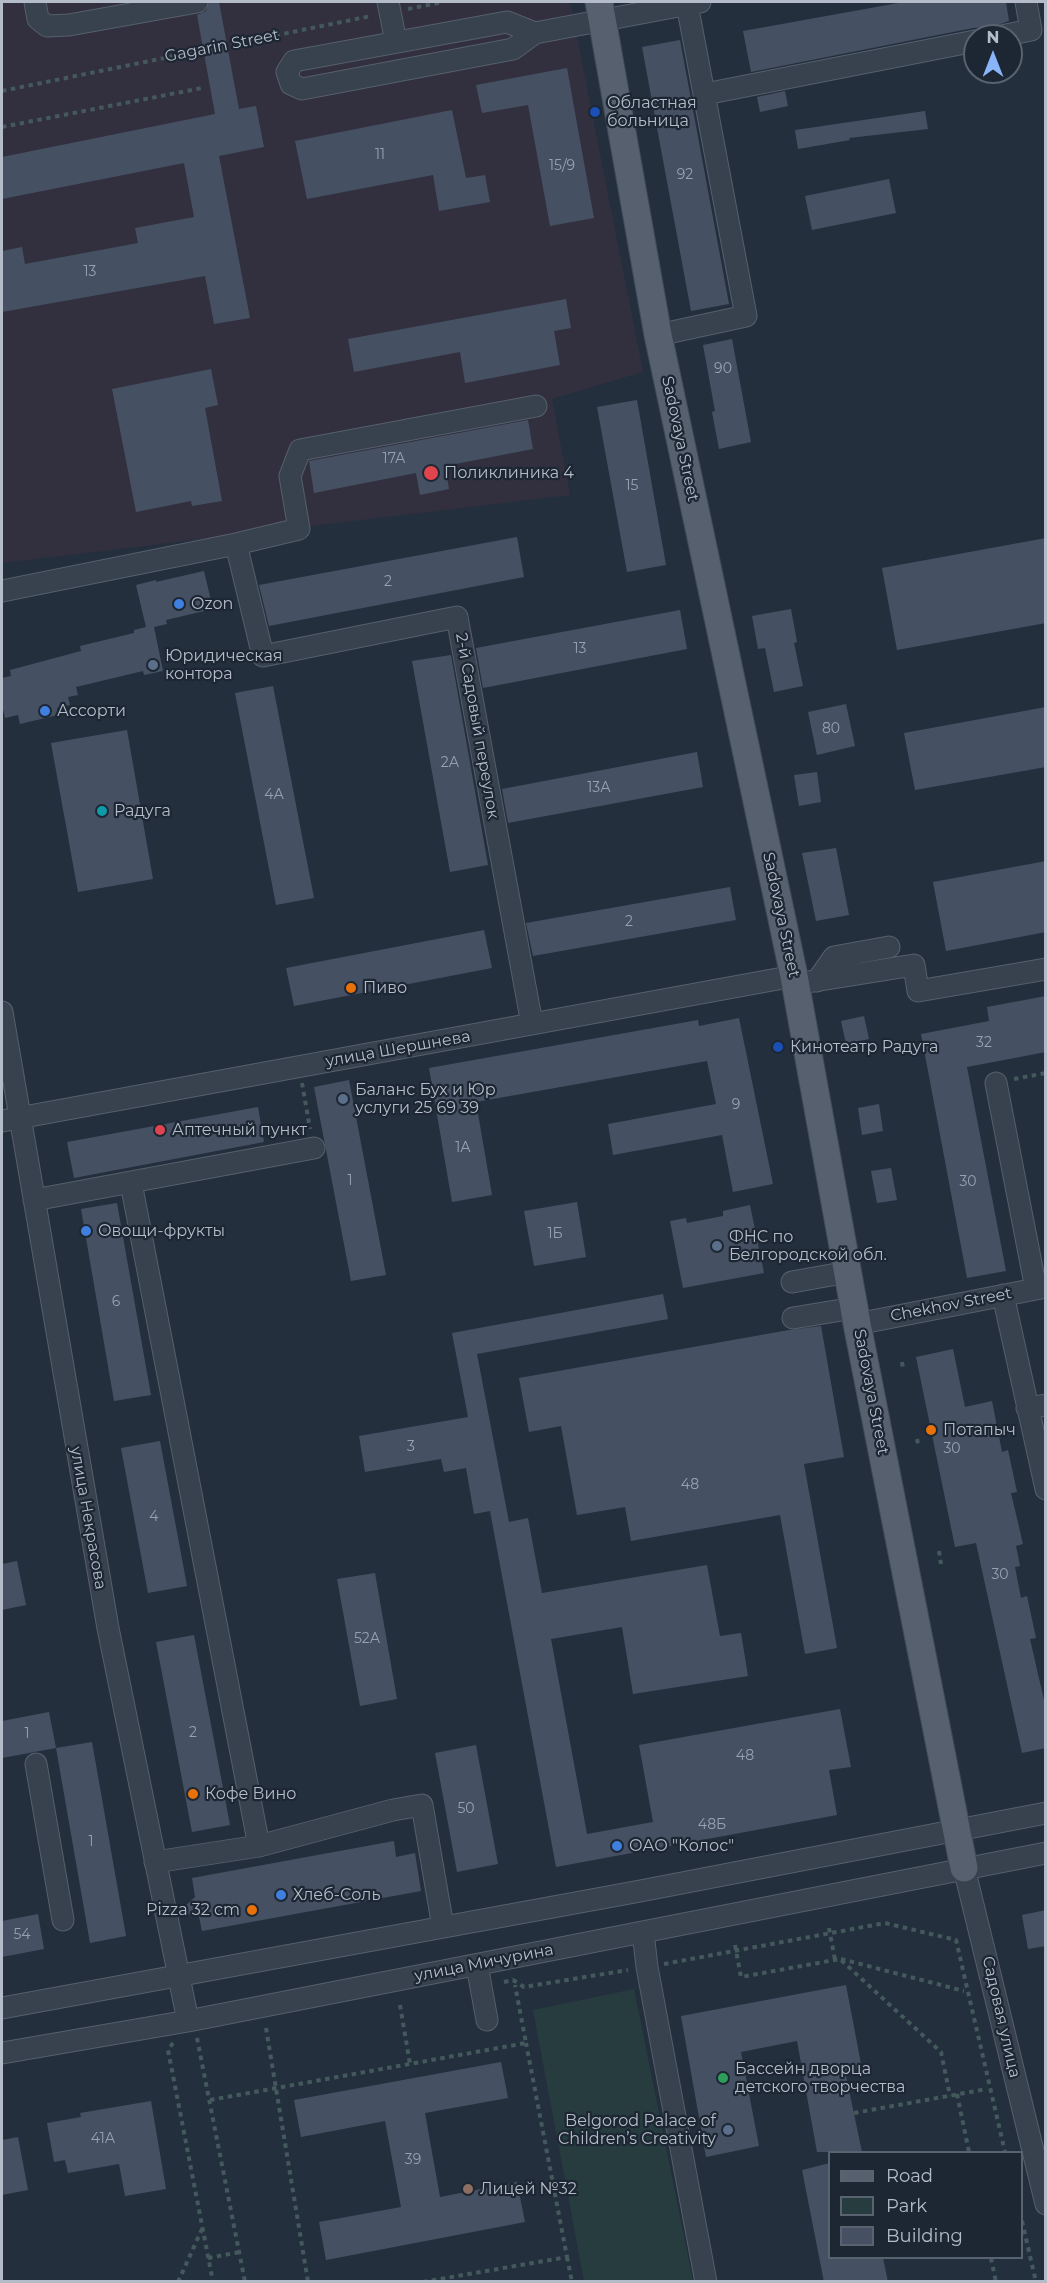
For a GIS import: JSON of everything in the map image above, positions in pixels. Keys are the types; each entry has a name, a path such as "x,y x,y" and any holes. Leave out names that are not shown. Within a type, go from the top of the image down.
{"main road":[{"name":"Sadovaya Street","path":"600,10 658,335 802,980 848,1272 956,1830"},
{"name":"Садовая улица","path":"956,1830 964,1868"}],"street":[{"path":"35,2 38,19 47,26 69,25 197,2"},
{"path":"1023,32 1031,30 1026,2"},
{"path":"535,33 507,22 294,61 288,72 291,84 302,89 513,49 535,33 600,10 694,3 705,94 746,316 658,335"},
{"path":"389,7 396,42"},
{"path":"705,94 963,43"},
{"path":"2,591 236,544 299,529 290,476 300,450 536,406"},
{"name":"2-й Садовый переулок","path":"236,544 263,657 457,617 532,1024"},
{"path":"802,980 834,957 888,947"},
{"name":"улица Шершнева","path":"10,1119 532,1024 802,980 914,965 918,990 1046,969"},
{"name":"улица Некрасова","path":"2,1012 10,1119 34,1200 108,1628 179,1976 194,2032"},
{"path":"996,1083 1041,1288"},
{"path":"34,1200 314,1148"},
{"path":"131,1182 258,1846"},
{"path":"792,1282 848,1272"},
{"name":"Chekhov Street","path":"793,1318 856,1316 1041,1288"},
{"path":"1003,1295 1036,1407 1046,1489"},
{"path":"36,1764 63,1920"},
{"path":"155,1862 258,1846 393,1810 422,1805 443,1928"},
{"path":"2,2008 443,1928 1046,1813"},
{"name":"улица Мичурина","path":"2,2053 194,2032 477,1965 1046,1852"},
{"name":"Садовая улица","path":"964,1868 1046,2204"},
{"path":"643,1932 647,1967 706,2282"},
{"path":"477,1965 487,2020"}],"path":[{"name":"Gagarin Street","path":"2,91 389,7 443,2"},
{"path":"2,127 202,88"},
{"path":"996,1083 1046,1074"},
{"path":"301,1082 314,1148"},
{"path":"902,1362 903,1369"},
{"path":"939,1551 941,1564"},
{"path":"480,1986 513,1980 524,1987 647,1967 829,1930 885,1923 956,1940 1005,2151"},
{"path":"829,1930 838,1960 941,2052 950,2096"},
{"path":"735,1948 741,1977 838,1960 964,1991"},
{"path":"515,1984 572,2282"},
{"path":"393,2000 404,1998"},
{"path":"400,2005 410,2064"},
{"path":"267,2028 308,2282"},
{"path":"206,2032 194,2032 210,2100 245,2282"},
{"path":"210,2100 526,2043"},
{"path":"168,2050 213,2282"},
{"path":"854,2113 987,2089"},
{"path":"957,2094 969,2151"},
{"path":"1023,2225 1036,2282"},
{"path":"178,2282 203,2228"},
{"path":"208,2258 240,2252"},
{"path":"423,2282 567,2257"},
{"path":"991,2259 996,2282"}],"shaded area":[{"path":"2,2 570,2 643,372 552,399 570,495 2,563"}],"green space":[{"path":"634,1989 693,2281 584,2281 533,2010"}],"building":[{"path":"209,2 219,2 239,109 256,106 264,147 219,156 250,318 214,324 205,276 2,312 2,251 22,247 25,264 138,243 135,228 194,217 184,163 2,199 2,157 215,114 197,15 206,11"},
{"path":"904,2 1006,2 1009,21 1000,24 963,24 963,30 751,72 743,31"},
{"path":"680,40 729,304 691,311 642,47"},
{"path":"567,68 594,218 550,226 528,105 482,113 476,85"},
{"path":"785,91 788,106 760,112 757,97"},
{"path":"452,110 466,178 485,175 490,202 439,211 433,175 307,199 295,141"},
{"path":"925,111 928,129 849,138 850,140 798,149 795,130"},
{"path":"889,179 896,213 812,230 805,196"},
{"path":"566,299 571,328 554,331 560,365 465,383 460,352 354,372 348,339"},
{"path":"732,339 751,442 719,449 712,412 715,411 703,345"},
{"path":"211,369 218,405 205,408 222,501 192,506 191,501 136,512 112,389"},
{"path":"637,400 666,565 627,572 597,407"},
{"path":"528,420 533,449 445,466 449,489 420,495 416,473 314,493 309,461"},
{"path":"517,537 524,577 269,626 259,585"},
{"path":"1046,538 1046,623 897,650 882,568"},
{"path":"204,571 213,609 166,620 167,624 154,627 163,671 144,675 143,671 76,687 78,695 68,697 70,705 57,708 58,715 20,724 18,715 5,718 2,705 2,678 11,676 10,670 81,651 80,646 134,633 134,630 146,627 136,585"},
{"path":"791,609 797,642 794,643 803,686 774,692 765,648 758,649 752,616"},
{"path":"680,610 687,649 483,688 476,648"},
{"path":"451,655 488,865 450,872 412,661"},
{"path":"273,686 314,898 276,905 235,693"},
{"path":"846,704 855,746 817,755 808,712"},
{"path":"1046,707 1046,767 915,790 904,733"},
{"name":"Радуга","path":"127,730 153,879 78,892 51,743"},
{"path":"697,752 703,787 508,823 502,789"},
{"path":"817,772 821,802 799,806 794,775"},
{"path":"836,848 849,915 816,921 802,853"},
{"path":"1046,861 1046,932 946,951 933,882"},
{"path":"730,887 736,920 533,956 526,923"},
{"path":"484,930 492,968 294,1006 286,968"},
{"path":"1046,996 1046,1052 967,1067 1006,1271 967,1278 921,1034 989,1021 987,1007"},
{"path":"864,1016 869,1039 846,1044 841,1021"},
{"path":"739,1018 773,1184 733,1192 722,1135 613,1155 608,1124 716,1104 707,1061 476,1102 492,1195 452,1202 429,1068 698,1020 699,1026"},
{"path":"349,1080 386,1275 351,1281 314,1087"},
{"path":"879,1104 883,1131 862,1135 858,1108"},
{"path":"258,1107 264,1142 74,1178 67,1142"},
{"path":"891,1168 897,1200 877,1203 871,1171"},
{"path":"577,1202 586,1257 534,1266 524,1211"},
{"path":"117,1203 151,1395 114,1401 81,1209"},
{"name":"ФНС по Белгородской обл.","path":"750,1205 764,1273 683,1288 670,1221 686,1218 687,1223 723,1216 723,1211"},
{"path":"663,1294 668,1319 477,1354 509,1522 528,1518 542,1593 707,1565 720,1636 741,1633 748,1676 633,1694 622,1627 551,1639 587,1834 653,1822 639,1745 840,1709 851,1767 829,1770 837,1815 556,1867 490,1511 474,1514 466,1468 444,1472 441,1459 365,1472 359,1436 468,1417 452,1333"},
{"path":"821,1326 844,1457 804,1464 837,1648 805,1654 780,1515 631,1541 625,1507 577,1515 561,1426 529,1432 519,1378"},
{"path":"953,1349 965,1407 992,1401 1002,1452 1008,1450 1017,1492 1011,1493 1023,1544 1016,1546 1020,1566 1015,1567 1021,1598 1027,1596 1036,1638 1030,1639 1046,1709 1046,1748 1022,1753 976,1543 955,1547 916,1357"},
{"path":"160,1441 187,1586 148,1593 121,1448"},
{"path":"17,1561 26,1605 2,1610 2,1564"},
{"path":"375,1573 397,1699 360,1706 337,1579"},
{"path":"194,1635 230,1825 192,1832 156,1642"},
{"path":"49,1712 56,1748 2,1758 2,1721"},
{"path":"92,1742 126,1936 90,1943 56,1748"},
{"path":"476,1745 498,1864 457,1872 435,1753"},
{"path":"394,1841 396,1857 415,1853 421,1891 202,1931 199,1917 179,1912 195,1897 192,1878"},
{"path":"1046,1910 1046,1946 1028,1949 1022,1915"},
{"path":"38,1914 44,1949 2,1957 2,1921"},
{"name":"Belgorod Palace of Children’s Creativity","path":"846,1985 862,2069 845,2071 862,2151 817,2152 797,2041 741,2052 759,2146 706,2157 681,2016"},
{"path":"501,2062 508,2098 425,2113 440,2197 517,2182 525,2222 326,2260 319,2222 401,2207 385,2121 301,2137 294,2100"},
{"path":"151,2101 166,2189 125,2196 119,2164 68,2173 65,2160 54,2162 47,2123 81,2117 80,2113"},
{"path":"18,2137 28,2190 2,2195 2,2140"},
{"path":"828,2164 828,2259 883,2259 888,2282 824,2282 802,2170"}],"place":[{"name":"Областная больница","path":"595,112"},
{"name":"Поликлиника 4","path":"431,473"},
{"name":"Ozon","path":"179,604"},
{"name":"Юридическая контора","path":"153,665"},
{"name":"Ассорти","path":"45,711"},
{"name":"Радуга","path":"102,811"},
{"name":"Пиво","path":"351,988"},
{"name":"Кинотеатр Радуга","path":"778,1047"},
{"name":"Баланс Бух и Юр услуги 25 69 39","path":"343,1099"},
{"name":"Аптечный пункт","path":"160,1130"},
{"name":"Овощи-фрукты","path":"86,1231"},
{"name":"ФНС по Белгородской обл.","path":"717,1246"},
{"name":"Потапыч","path":"931,1430"},
{"name":"Кофе Вино","path":"193,1794"},
{"name":"ОАО \"Колос\"","path":"617,1846"},
{"name":"Хлеб-Соль","path":"281,1895"},
{"name":"Pizza 32 cm","path":"252,1910"},
{"name":"Бассейн дворца детского творчества","path":"723,2078"},
{"name":"Belgorod Palace of Children’s Creativity","path":"728,2130"},
{"name":"Лицей №32","path":"468,2189"}]}
